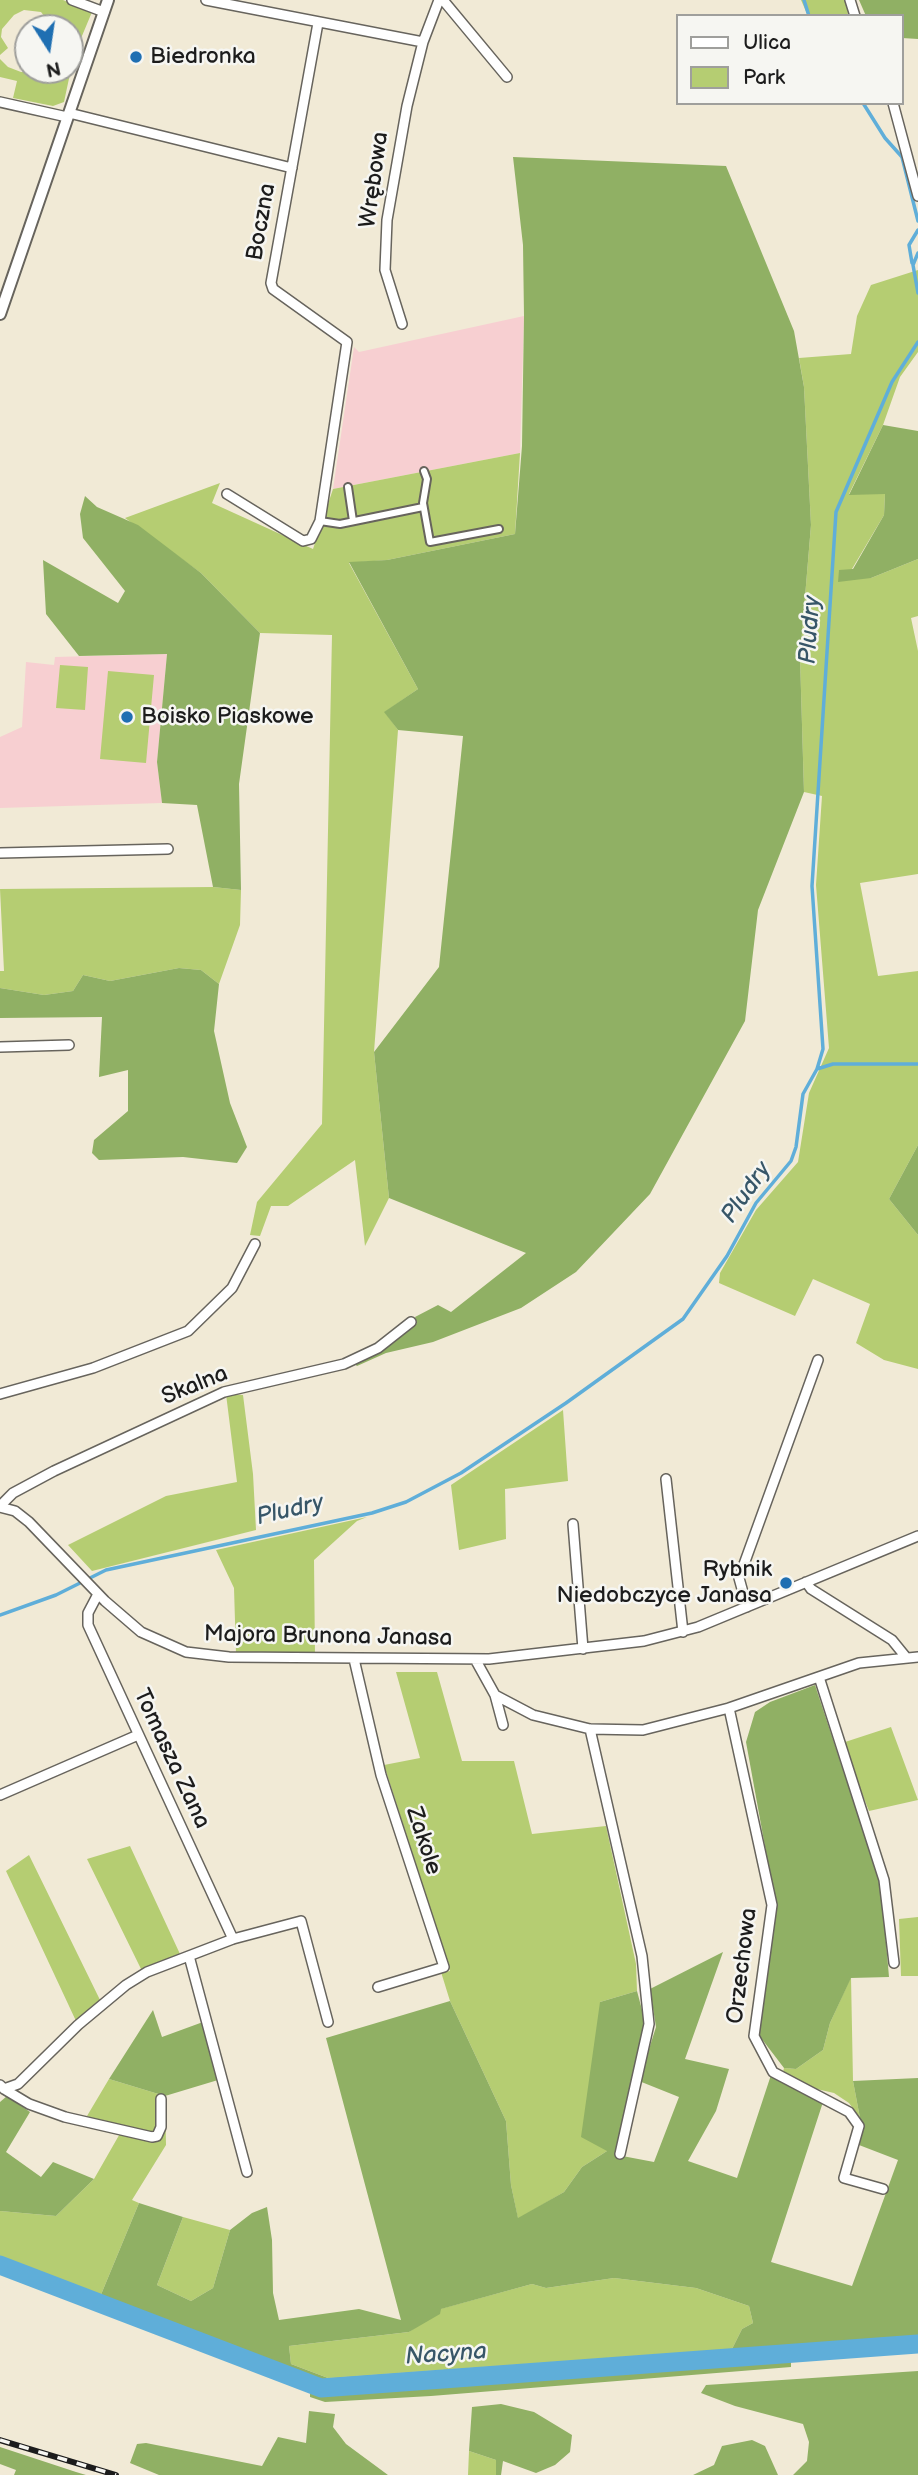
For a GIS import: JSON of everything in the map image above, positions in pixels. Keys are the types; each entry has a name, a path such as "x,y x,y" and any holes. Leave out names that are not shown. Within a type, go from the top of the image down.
{"street":[{"path":"72,0 104,12"},
{"path":"0,314 108,0"},
{"path":"206,0 423,42"},
{"name":"Wrębowa","path":"402,324 385,270 387,220 404,119 423,42 441,0 507,77"},
{"path":"292,168 318,23"},
{"name":"Boczna","path":"0,102 68,115 292,168 272,274 273,289 347,342 320,521"},
{"path":"894,105 918,196"},
{"path":"424,471 427,480 423,507 430,542 499,529"},
{"path":"348,487 353,521"},
{"path":"227,494 303,541 311,539 320,521 340,524 423,507"},
{"path":"0,853 168,849"},
{"path":"0,1048 69,1045"},
{"path":"0,1394 93,1367 188,1331 232,1288 255,1244"},
{"name":"Skalna","path":"0,1506 13,1493 190,1407 224,1392 344,1364 378,1348 411,1322"},
{"path":"747,1607 739,1578 818,1360"},
{"path":"666,1479 683,1632"},
{"name":"Majora Brunona Janasa","path":"0,1506 15,1511 29,1521 95,1591 141,1632 186,1652 229,1657 475,1659 643,1641 683,1632 918,1536"},
{"path":"573,1524 583,1648"},
{"path":"806,1582 820,1596 892,1640 905,1656"},
{"name":"Tomasza Zana","path":"95,1591 88,1613 88,1625 233,1938"},
{"path":"495,1695 533,1715 590,1729 643,1730 729,1707 872,1660 918,1656"},
{"name":"Zakole","path":"354,1658 382,1775 444,1967 379,1987"},
{"path":"475,1659 495,1695 503,1725"},
{"path":"819,1677 884,1880 894,1963"},
{"name":"Orzechowa","path":"729,1707 772,1905 754,2036 773,2071 849,2112 859,2126 844,2178 883,2189"},
{"path":"590,1729 642,1956 649,2024 620,2154"},
{"path":"0,1795 138,1735"},
{"path":"2,2087 18,2084 78,2025 126,1984 147,1972 233,1938 301,1921 328,2022"},
{"path":"189,1955 247,2172"},
{"path":"2,2087 29,2104 65,2117 152,2137 158,2136 161,2127 161,2099"}],"shaded area":[{"path":"524,316 520,453 333,489 354,347 359,352"},
{"path":"167,654 157,762 162,803 0,808 0,737 22,727 26,662 54,665 55,657"}],"green space":[{"path":"0,0 63,0 92,12 84,31 84,14 43,14 24,10 14,14 2,29 1,37 8,48 0,55"},
{"path":"801,0 847,0 848,14 807,14"},
{"path":"859,0 918,0 918,39 904,38 904,14 865,14"},
{"path":"0,59 14,69 14,80 0,77"},
{"path":"16,84 68,84 64,102 53,106 13,98"},
{"path":"513,157 726,166 794,331 804,387 811,525 800,657 804,792 758,910 745,1021 650,1194 576,1272 521,1308 433,1342 386,1353 357,1366 352,1362 381,1348 417,1323 415,1317 438,1305 451,1312 526,1253 389,1198 374,1052 439,967 463,736 398,730 384,712 418,689 349,562 387,560 515,534 522,446 524,316 523,245"},
{"path":"918,270 918,352 900,377 883,425 849,494 885,494 884,515 852,569 871,578 918,559 918,616 911,618 918,651 918,874 860,883 878,976 918,971 918,1145 889,1199 918,1235 918,1369 884,1360 856,1343 870,1304 813,1279 795,1316 719,1283 720,1273 756,1210 798,1162 809,1093 829,1048 816,885 822,796 804,792 800,657 811,525 804,387 799,358 851,354 857,316 871,285"},
{"path":"883,425 918,431 918,559 871,578 838,582 839,570 853,569 884,515 885,494 849,495"},
{"path":"520,453 515,534 387,560 349,563 418,689 385,712 398,730 374,1052 389,1198 365,1246 355,1160 288,1206 271,1206 260,1236 250,1235 257,1202 322,1124 332,635 260,633 201,573 125,518 220,483 212,503 313,549 333,489"},
{"path":"85,496 97,507 138,525 201,573 260,633 239,784 241,890 213,887 197,805 162,803 157,762 167,654 79,656 46,614 43,560 118,603 125,591 83,538 80,514"},
{"path":"60,665 88,667 85,710 56,708"},
{"name":"Boisko Piaskowe","path":"108,671 154,675 146,763 100,759"},
{"path":"213,887 241,890 240,925 219,984 201,970 179,968 110,981 83,975 73,991 44,995 0,988 0,971 4,971 0,889"},
{"path":"179,968 201,970 219,984 214,1031 230,1103 247,1147 237,1163 183,1157 99,1160 92,1153 94,1140 128,1111 128,1070 99,1077 102,1017 0,1018 0,988 44,995 73,991 83,975 110,981"},
{"path":"918,1145 918,1235 889,1199"},
{"path":"226,1394 243,1395 253,1474 256,1530 92,1571 68,1545 166,1496 237,1482"},
{"path":"563,1410 568,1481 505,1489 506,1539 459,1550 451,1485"},
{"path":"367,1517 357,1521 314,1560 315,1656 236,1654 234,1588 216,1550"},
{"path":"396,1672 437,1672 462,1761 514,1761 532,1834 606,1826 636,1964 637,1991 600,2002 607,2151 582,2167 564,2192 518,2219 511,2185 506,2121 450,2001 441,1972 450,1971 384,1765 420,1758"},
{"path":"815,1685 881,1885 889,1977 851,1978 830,2023 823,2050 796,2069 784,2068 758,2034 776,1907 746,1742 755,1712 770,1702"},
{"path":"891,1727 918,1800 869,1811 842,1743"},
{"path":"130,1846 180,1954 142,1971 87,1859"},
{"path":"29,1855 101,2002 76,2021 6,1871"},
{"path":"918,1917 918,1976 901,1976 899,1919"},
{"path":"723,1952 685,2059 729,2069 716,2111 688,2161 737,2178 771,2075 823,2102 771,2262 852,2286 898,2160 859,2145 860,2118 853,2081 918,2078 918,2341 324,2385 286,2373 100,2297 139,2203 183,2217 157,2285 191,2301 213,2288 230,2230 252,2213 267,2207 272,2240 273,2293 279,2320 359,2309 401,2320 326,2038 450,2001 506,2121 511,2185 518,2218 564,2192 582,2167 607,2151 581,2137 600,2002 637,1991 646,2025 617,2155 654,2162 679,2097 639,2081 656,2027 650,1989","holes":["614,2278 696,2288 749,2306 753,2323 742,2329 732,2349 328,2378 291,2364 289,2346 409,2332 440,2314 441,2309 532,2284 546,2288"]},
{"path":"851,1977 853,2081 860,2118 849,2103 834,2093 808,2087 783,2072 784,2068 796,2069 823,2050 830,2023"},
{"path":"153,2010 162,2037 203,2022 218,2080 165,2096 109,2079"},
{"path":"109,2079 165,2096 166,2145 132,2200 139,2203 100,2297 0,2258 0,2211 56,2216 94,2179 122,2130 87,2116"},
{"path":"7,2096 30,2112 6,2152 41,2177 53,2162 94,2179 56,2216 0,2211 0,2102"},
{"path":"183,2217 230,2230 213,2288 191,2301 157,2285"},
{"path":"614,2278 696,2288 749,2306 753,2323 742,2329 732,2349 328,2378 291,2364 289,2346 409,2332 440,2309 532,2284 546,2288"},
{"path":"791,2358 791,2367 431,2396 325,2402 310,2397 310,2390 321,2392"},
{"path":"918,2371 918,2475 793,2475 807,2461 809,2442 803,2424 735,2406 701,2393 706,2385"},
{"path":"501,2404 534,2412 572,2435 570,2452 555,2465 536,2473 503,2461 501,2475 496,2475 496,2460 469,2451 472,2407"},
{"path":"309,2411 335,2414 333,2427 346,2444 388,2475 159,2475 130,2463 137,2444 146,2443 262,2466 278,2437 306,2443"},
{"path":"752,2440 765,2446 778,2475 693,2475 714,2465 722,2446"},
{"path":"0,2447 86,2475 14,2475 16,2470 0,2464"},
{"path":"469,2451 496,2460 496,2475 468,2475"}],"waterway":[{"path":"804,0 808,14"},
{"path":"864,105 885,138 902,157 918,221"},
{"path":"912,263 909,245 918,230"},
{"path":"918,253 913,265 918,293"},
{"name":"Pludry","path":"0,1615 56,1595 106,1570 372,1513 406,1502 461,1473 566,1403 683,1319 727,1256 756,1203 791,1161 796,1147 803,1094 817,1069 823,1049 812,886 836,512 892,382 918,342"},
{"path":"817,1069 833,1064 918,1064"},
{"name":"Nacyna","path":"0,2265 321,2388 918,2344"}],"railway":[{"path":"0,2440 116,2475"}],"place":[{"name":"Biedronka","path":"136,57"},
{"name":"Boisko Piaskowe","path":"127,717"},
{"name":"Rybnik Niedobczyce Janasa","path":"786,1583"}]}
